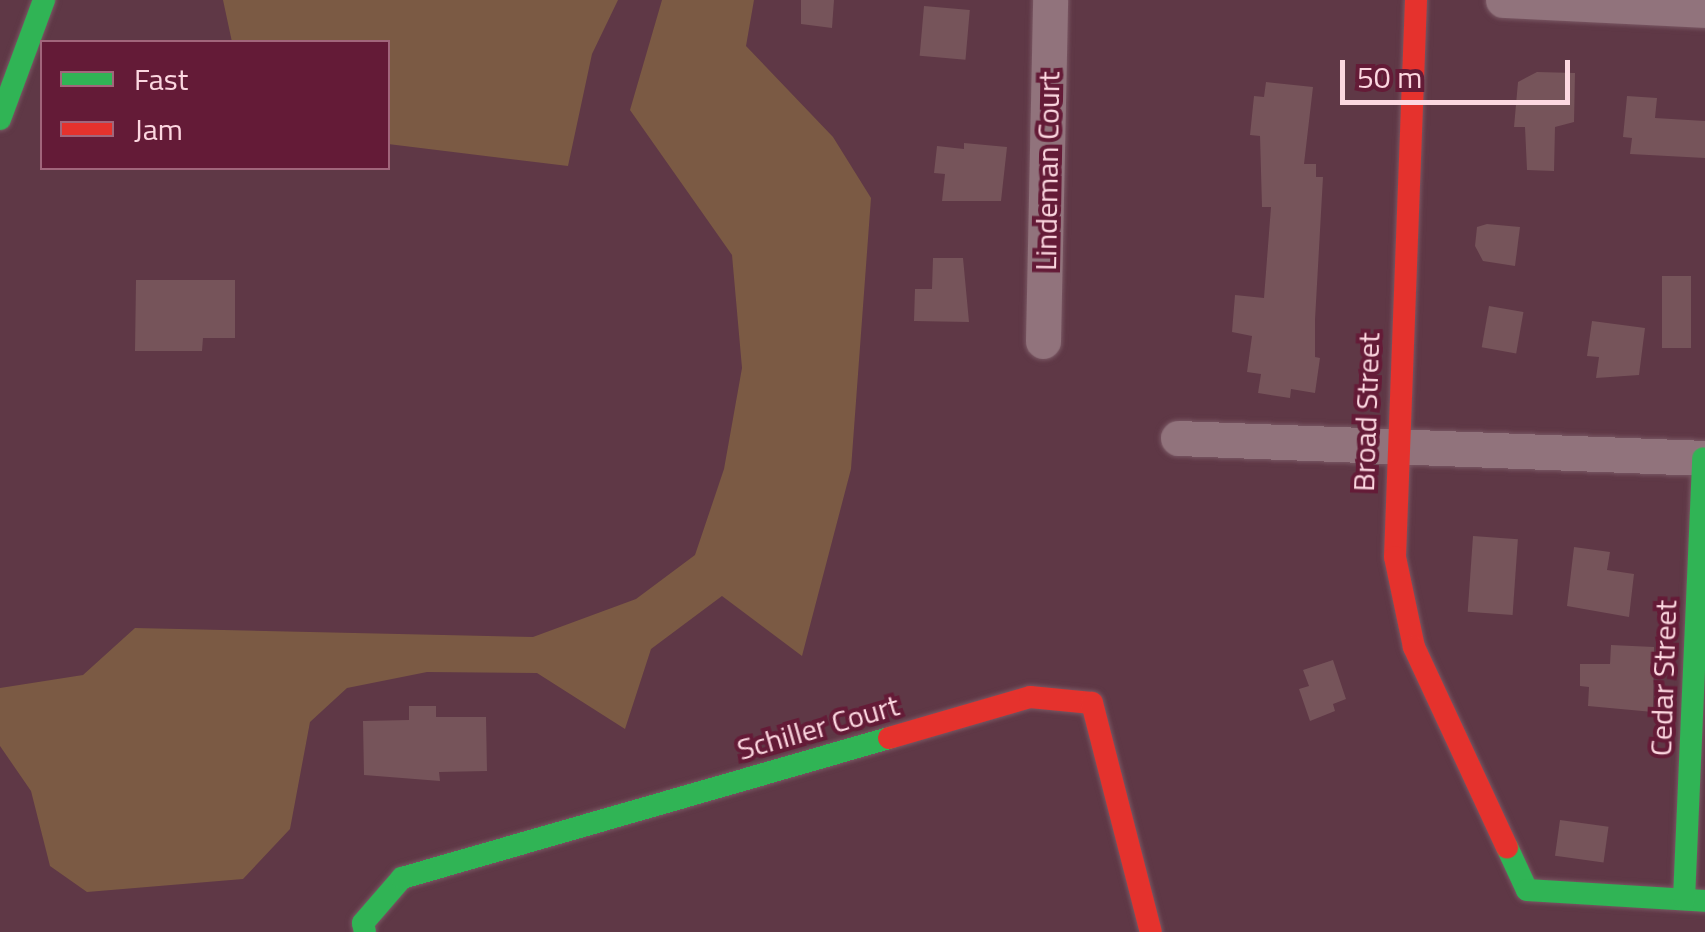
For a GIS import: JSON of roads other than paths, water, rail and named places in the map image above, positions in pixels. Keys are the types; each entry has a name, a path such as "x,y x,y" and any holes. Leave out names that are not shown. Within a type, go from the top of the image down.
{"street":[{"path":"0,119 44,0"},
{"name":"Lindeman Court","path":"1044,341 1050,0"},
{"name":"Broad Street","path":"1416,0 1407,77 1396,448 1396,558 1414,647 1486,810 1528,890 1694,900"},
{"path":"1503,0 1705,10"},
{"path":"1178,438 1704,458"},
{"name":"Cedar Street","path":"1694,900 1704,458"},
{"name":"Schiller Court","path":"365,932 364,923 402,878 1030,696 1092,703 1152,932"}]}
